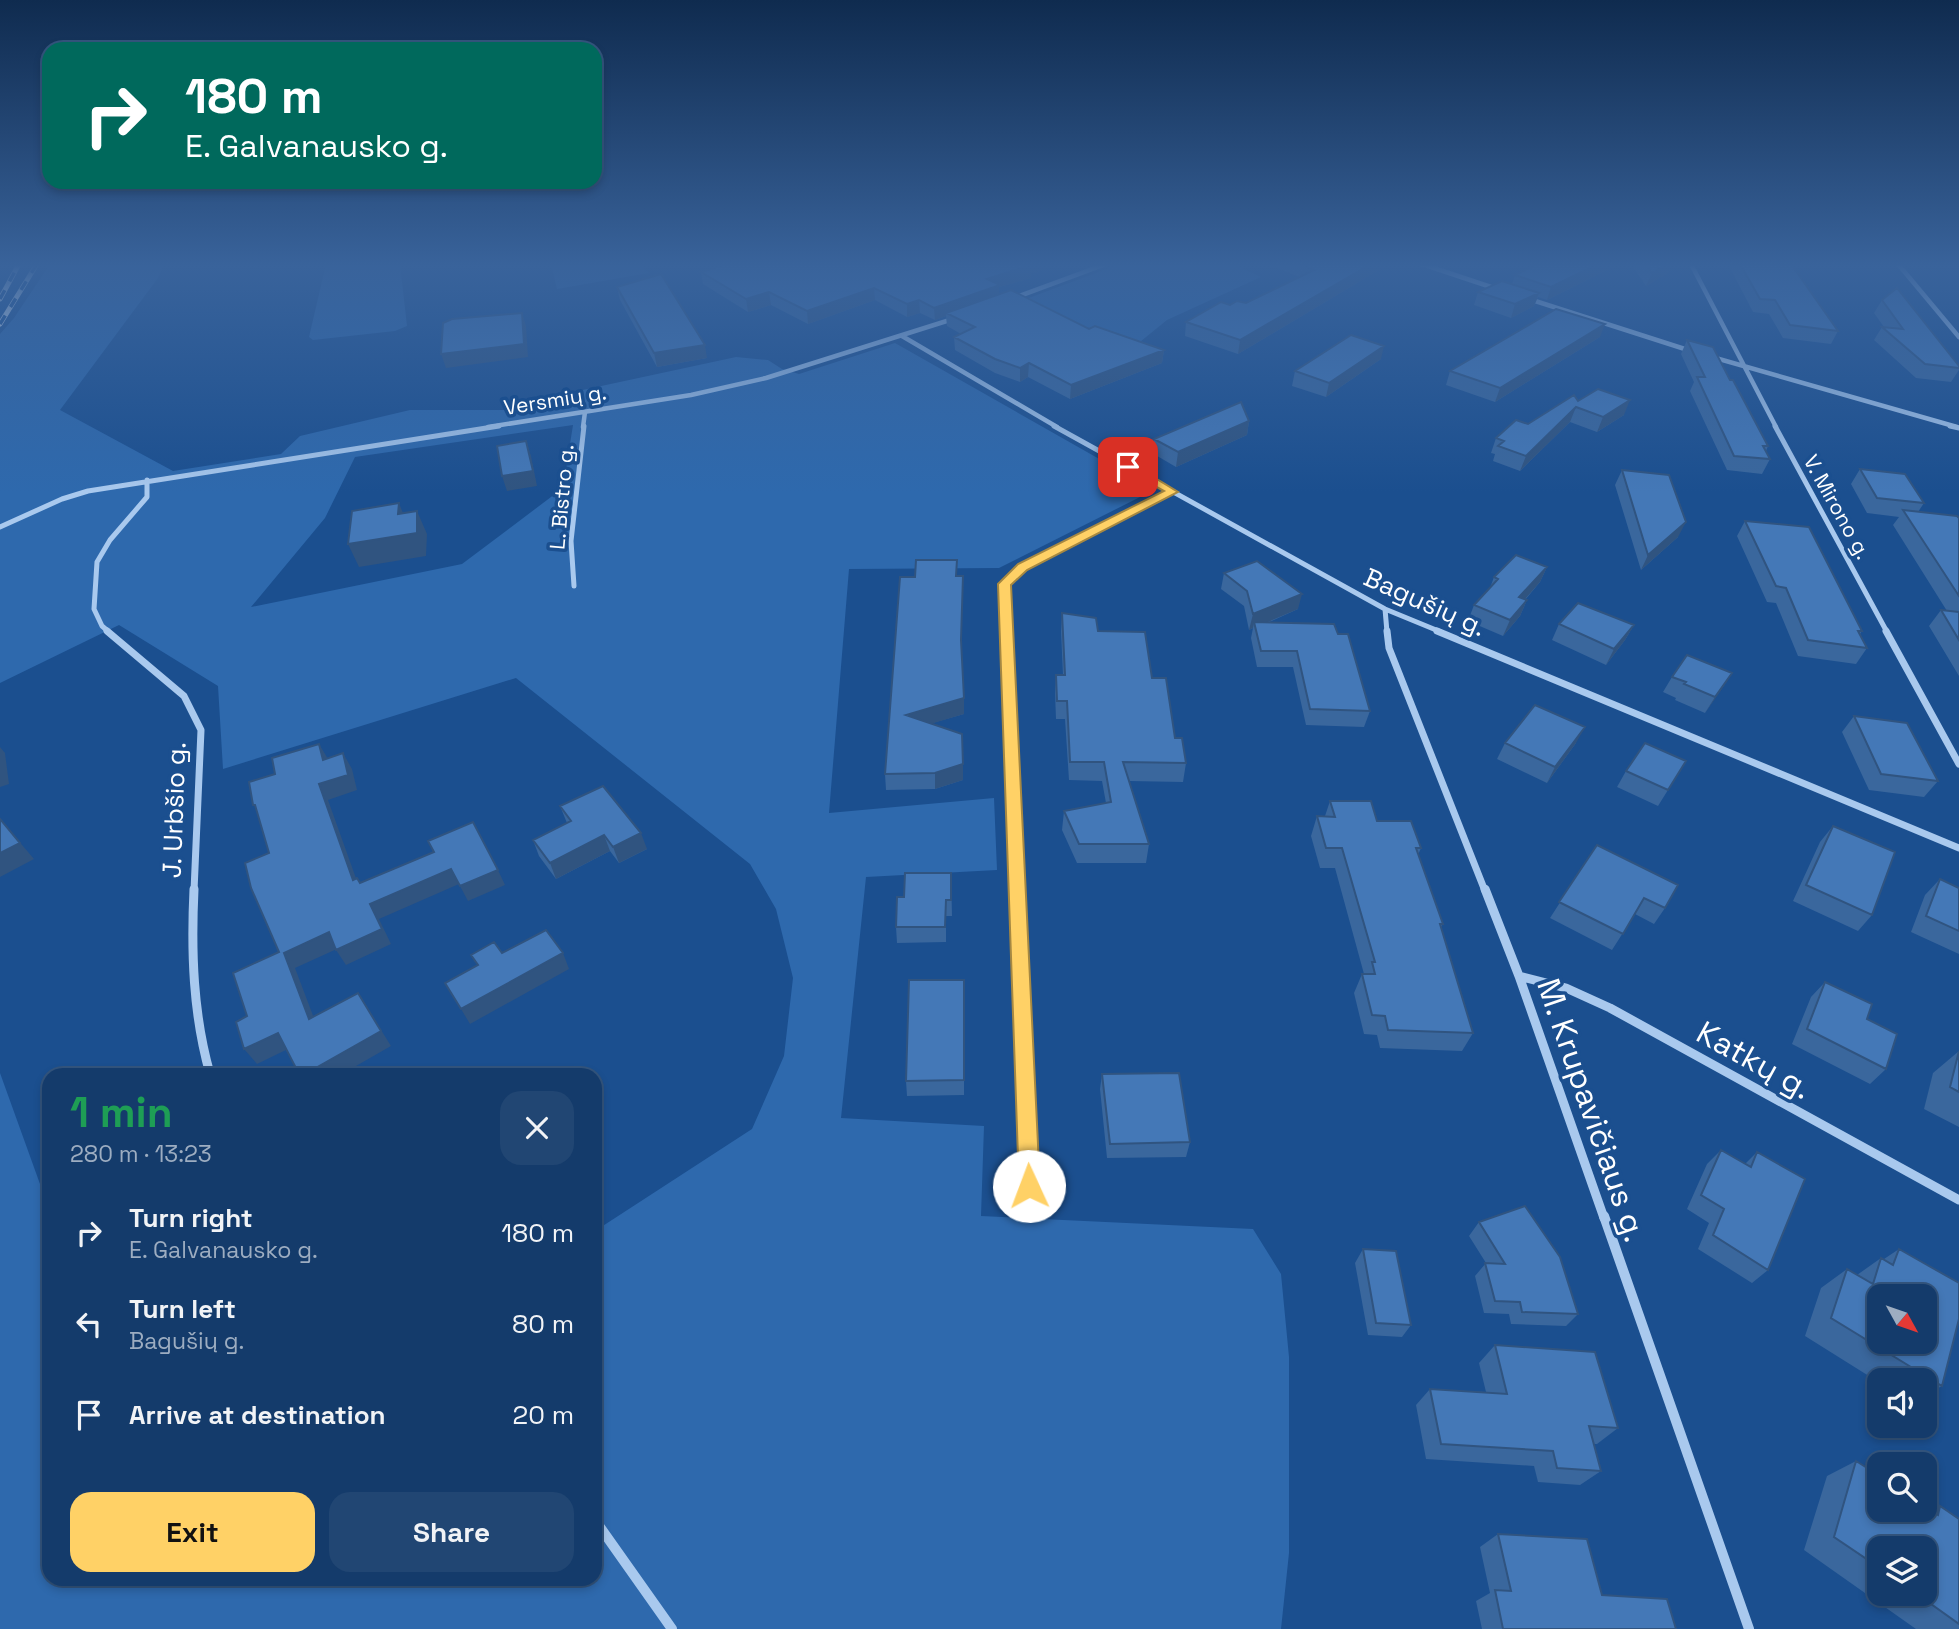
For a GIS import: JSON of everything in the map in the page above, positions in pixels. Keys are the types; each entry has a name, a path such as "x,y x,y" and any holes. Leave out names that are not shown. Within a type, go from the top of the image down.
{"street":[{"name":"Versmių g.","path":"0,527 61,499 147,480 691,395 765,378 889,340"},
{"name":"Bagušių g.","path":"909,340 999,395 1385,609 1959,848"},
{"path":"1659,340 1696,352"},
{"name":"V. Mirono g.","path":"1729,340 1959,764"},
{"path":"1708,355 1959,428"},
{"name":"L. Bistro g.","path":"574,586 571,541 585,412"},
{"name":"J. Urbšio g.","path":"147,480 147,497 110,540 97,562 94,609 102,626 184,696 201,730 191,954 202,1046 208,1068"},
{"path":"1029,1186 1004,584 1023,567 1172,492"},
{"name":"M. Krupavičiaus g.","path":"1385,609 1389,648 1519,976 1749,1629"},
{"name":"Katkų g.","path":"1519,976 1566,988 1610,1008 1959,1200"},
{"path":"602,1530 672,1629"}],"shaded area":[{"path":"0,340 112,340 60,410 173,471 281,454 300,436 410,410 536,410 578,391 736,357 768,360 782,369 799,374 895,343 1154,490 999,568 849,569 829,813 994,798 997,870 866,877 841,1118 984,1126 981,1216 1253,1229 1281,1274 1289,1357 1289,1553 1281,1629 0,1629 0,1073 42,1190 42,1586 602,1586 602,1226 752,1129 784,1056 793,978 776,909 750,864 516,678 223,769 218,686 119,625 0,683","holes":["573,425 563,488 462,564 251,607 325,518 355,457"]},
{"path":"1118,340 1142,340 1135,346"}],"building":[{"path":"442,340 524,340 524,344 441,354"},
{"path":"647,340 702,340 705,345 654,353"},
{"path":"960,340 1135,340 1164,350 1071,385 1029,363 1020,368 995,359"},
{"path":"1343,340 1366,340 1384,346 1329,383 1295,371"},
{"path":"1503,340 1579,340 1500,388 1450,371"},
{"path":"1687,340 1713,347 1768,446 1763,446 1770,459 1734,456 1697,377 1705,377"},
{"path":"1897,340 1938,340 1959,368 1925,364"},
{"path":"1598,389 1630,400 1603,417 1576,407 1526,456 1498,446 1504,441 1496,438 1516,420 1528,424 1574,395 1578,401"},
{"path":"1241,402 1249,421 1178,452 1154,439"},
{"path":"526,441 533,471 502,476 497,446"},
{"path":"1860,469 1905,474 1924,503 1877,498"},
{"path":"1622,470 1669,475 1686,522 1648,555"},
{"path":"399,503 398,514 417,511 417,533 348,544 352,511"},
{"path":"1903,510 1959,518 1959,596"},
{"path":"1745,521 1809,527 1862,631 1858,631 1867,648 1808,640 1786,588 1776,586"},
{"path":"1516,555 1547,567 1519,597 1527,600 1510,620 1474,605 1498,579 1494,577"},
{"path":"916,560 957,560 956,576 963,576 961,640 964,698 906,715 962,734 963,764 935,773 885,774 900,577 915,577"},
{"path":"1257,561 1302,594 1253,614 1247,591 1224,573"},
{"path":"1578,603 1634,625 1614,649 1559,624"},
{"path":"1941,610 1959,612 1959,640"},
{"path":"1062,613 1096,618 1098,631 1145,632 1152,678 1166,678 1175,738 1182,738 1186,763 1123,762 1149,844 1079,844 1064,811 1111,802 1104,762 1070,762 1067,701 1057,701 1056,675 1065,675"},
{"path":"1254,622 1334,624 1338,634 1348,634 1370,711 1310,709 1297,651 1261,651"},
{"path":"1687,655 1732,673 1715,697 1672,677"},
{"path":"1535,705 1585,727 1555,767 1505,743"},
{"path":"1854,716 1907,723 1938,781 1881,774"},
{"path":"1645,743 1686,761 1668,790 1626,771"},
{"path":"319,744 323,760 343,753 348,775 319,784 353,880 357,878 360,883 434,852 428,841 473,822 498,870 460,886 451,869 370,904 382,929 336,950 329,932 284,953 309,1019 358,993 381,1031 316,1068 296,1068 278,1033 244,1049 236,1022 247,1016 233,973 279,952 251,888 245,863 269,853 253,805 249,782 275,774 272,758"},
{"path":"603,786 641,833 613,847 604,835 550,863 533,840 571,821 560,806"},
{"path":"1330,801 1371,801 1377,821 1411,821 1421,848 1416,848 1443,924 1440,924 1473,1033 1388,1030 1385,1016 1372,1015 1362,974 1375,974 1372,962 1375,962 1342,848 1326,848 1317,816 1335,817"},
{"path":"0,819 20,843 0,853"},
{"path":"1833,826 1895,852 1872,915 1806,885"},
{"path":"1597,845 1678,885 1665,908 1644,898 1623,934 1559,902"},
{"path":"905,873 951,873 951,900 946,900 945,927 896,927 897,897 904,897"},
{"path":"1940,879 1959,888 1959,931 1926,916"},
{"path":"546,930 563,953 461,1009 445,983 478,965 471,955 494,942 502,953"},
{"path":"909,980 964,980 964,1080 906,1081"},
{"path":"1825,982 1872,1004 1867,1019 1897,1034 1886,1069 1807,1029"},
{"path":"1959,1051 1959,1092 1950,1087"},
{"path":"1179,1073 1190,1142 1110,1144 1102,1074"},
{"path":"1721,1150 1751,1167 1757,1152 1805,1179 1768,1270 1713,1235 1724,1209 1701,1195"},
{"path":"1525,1206 1560,1257 1578,1314 1522,1312 1520,1302 1495,1301 1485,1263 1505,1264 1479,1222"},
{"path":"1363,1249 1396,1251 1411,1325 1376,1323"},
{"path":"1899,1249 1959,1283 1959,1319 1942,1386 1937,1383 1937,1368 1913,1368 1890,1354 1937,1354 1937,1284 1873,1284 1881,1258 1893,1265"},
{"path":"1847,1269 1873,1284 1867,1284 1867,1340 1831,1318"},
{"path":"1495,1345 1595,1352 1618,1428 1589,1426 1601,1471 1557,1468 1553,1451 1441,1444 1430,1389 1507,1394"},
{"path":"1856,1461 1867,1468 1867,1522 1937,1522 1940,1506 1959,1519 1959,1624 1934,1606 1937,1606 1937,1536 1867,1536 1867,1559 1834,1537"},
{"path":"1498,1534 1587,1539 1602,1595 1667,1599 1676,1629 1503,1629 1495,1590 1511,1591"}],"route":[{"path":"1029,1186 1004,584 1023,567 1172,492 1128,467"}]}
